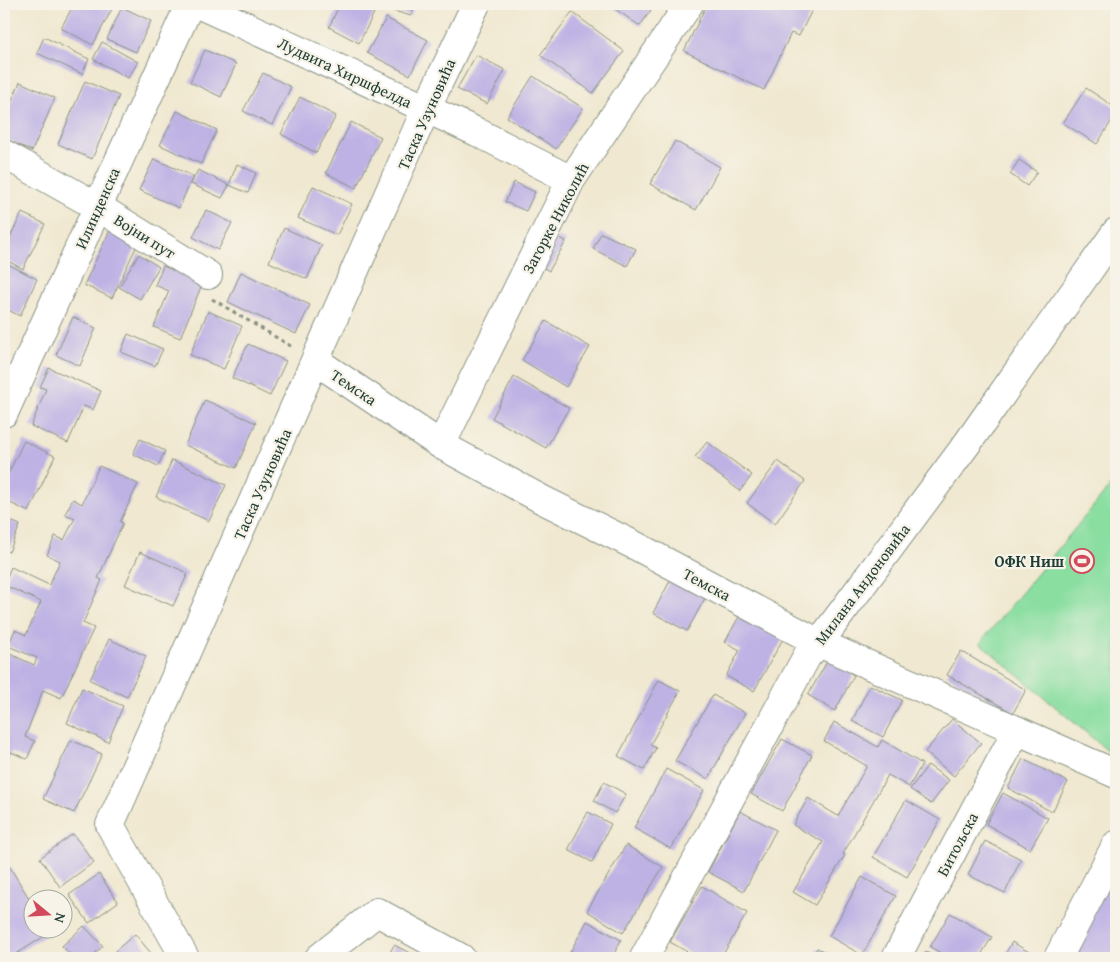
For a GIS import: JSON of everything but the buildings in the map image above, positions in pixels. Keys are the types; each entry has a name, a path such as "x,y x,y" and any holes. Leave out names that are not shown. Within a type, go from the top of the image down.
{"street":[{"name":"Илинденска","path":"4,413 190,4"},
{"name":"Лудвига Хиршфелда","path":"198,4 426,109 572,180"},
{"name":"Таска Узуновића","path":"185,958 110,825 426,109 476,4"},
{"name":"Загорке Николић","path":"441,445 572,180 689,4"},
{"name":"Војни пут","path":"4,154 98,207 208,275"},
{"name":"Милана Андоновића","path":"644,958 807,656 819,644 969,441 1116,232"},
{"name":"Темска","path":"316,361 441,445 819,644 1116,774"},
{"name":"Битољска","path":"896,958 1017,730"},
{"path":"1058,958 1116,845"},
{"path":"319,958 377,912 461,958"}],"path":[{"path":"208,275 209,298 316,361"}],"green space":[{"name":"ОФК Ниш","path":"1116,479 1116,758 980,643"}],"place":[{"name":"ОФК Ниш","path":"1082,561"}]}
